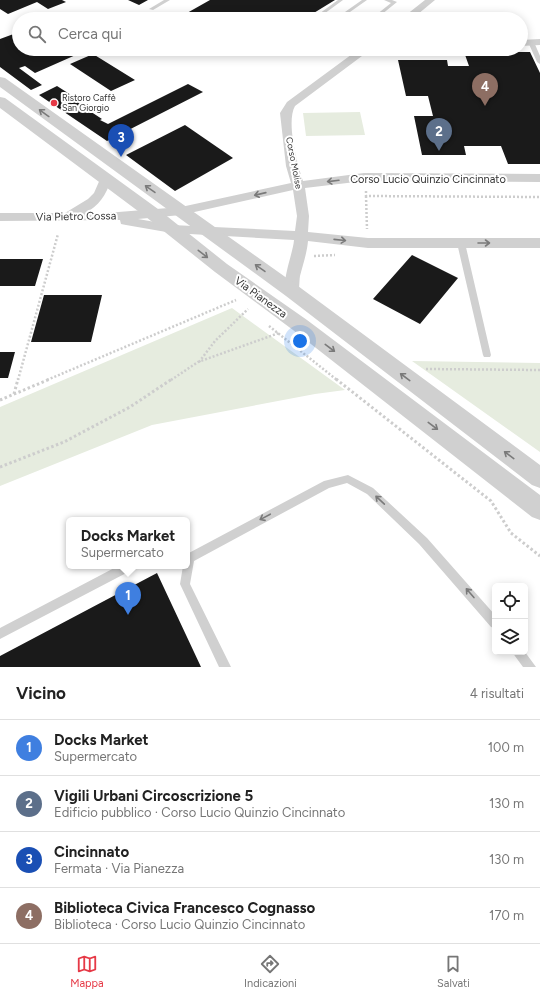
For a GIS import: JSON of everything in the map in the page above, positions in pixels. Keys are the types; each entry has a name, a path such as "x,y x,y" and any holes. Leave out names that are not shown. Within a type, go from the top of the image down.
{"street":[{"path":"415,12 431,0"},
{"name":"Corso Molise","path":"292,291 293,277 300,251 303,216 298,185 292,166 286,113 291,104 356,56"},
{"name":"Via Pianezza","path":"0,81 292,291 540,478"},
{"path":"2,102 22,97"},
{"name":"Via Pianezza","path":"2,102 172,229 221,268 300,325 540,509"},
{"path":"85,164 103,156"},
{"name":"Corso Lucio Quinzio Cincinnato","path":"152,214 181,211 298,185 364,177 540,178"},
{"path":"66,216 87,208 95,201 102,191 105,180"},
{"name":"Via Pietro Cossa","path":"0,216 106,217 152,214"},
{"path":"106,217 172,229 302,236 368,243 540,243"}],"lane":[{"path":"151,9 168,0"},
{"path":"324,12 341,0"},
{"path":"348,12 365,0"},
{"path":"382,12 395,2 386,0"},
{"path":"536,42 540,62"},
{"path":"461,243 487,355"},
{"path":"190,557 327,484 348,479 370,491 423,541 492,620"},
{"path":"0,634 122,569"},
{"path":"187,569 185,584 225,667"},
{"path":"520,655 530,667"}],"path":[{"path":"364,177 367,215"},
{"path":"366,196 540,197"},
{"path":"14,394 58,234"},
{"path":"0,400 236,300"},
{"path":"198,362 215,341 248,309"},
{"path":"0,467 64,442 130,407 198,362 300,325"},
{"path":"425,368 540,370"},
{"path":"491,501 510,532 540,556"}],"shaded area":[{"path":"360,112 365,135 306,136 303,113"},
{"path":"232,308 345,390 315,394 152,425 0,486 0,407"},
{"path":"412,361 540,363 540,452"}],"building":[{"path":"0,0 62,0 66,2 48,9 37,2 8,14 0,9"},
{"path":"128,0 148,0 139,5"},
{"path":"210,0 335,0 315,12 189,12"},
{"path":"12,35 12,56 73,56 35,73 25,66 19,68 42,85 31,90 0,67 0,39"},
{"path":"528,52 530,52 540,73 540,164 508,164 501,146 464,146 466,155 422,155 414,116 433,116 428,96 406,96 398,60 447,60 448,66 469,66 465,56 528,56"},
{"path":"88,56 96,56 135,80 111,91 70,64"},
{"path":"188,84 203,92 107,141 39,95 57,86 82,102 79,104 102,119 100,120 108,124"},
{"path":"185,125 233,158 175,191 126,155"},
{"path":"412,255 458,278 420,324 373,299"},
{"path":"0,259 43,259 35,286 0,286"},
{"path":"44,295 102,295 91,342 31,342"},
{"path":"0,352 15,352 8,378 0,378"},
{"path":"157,573 201,667 0,667 0,656"}],"place":[{"name":"Ristoro Caffè San Giorgio","path":"54,103"},
{"name":"Biblioteca Civica Francesco Cognasso","path":"485,106"},
{"name":"Vigili Urbani Circoscrizione 5","path":"439,151"},
{"name":"Cincinnato","path":"121,157"},
{"name":"Docks Market","path":"128,615"}]}
